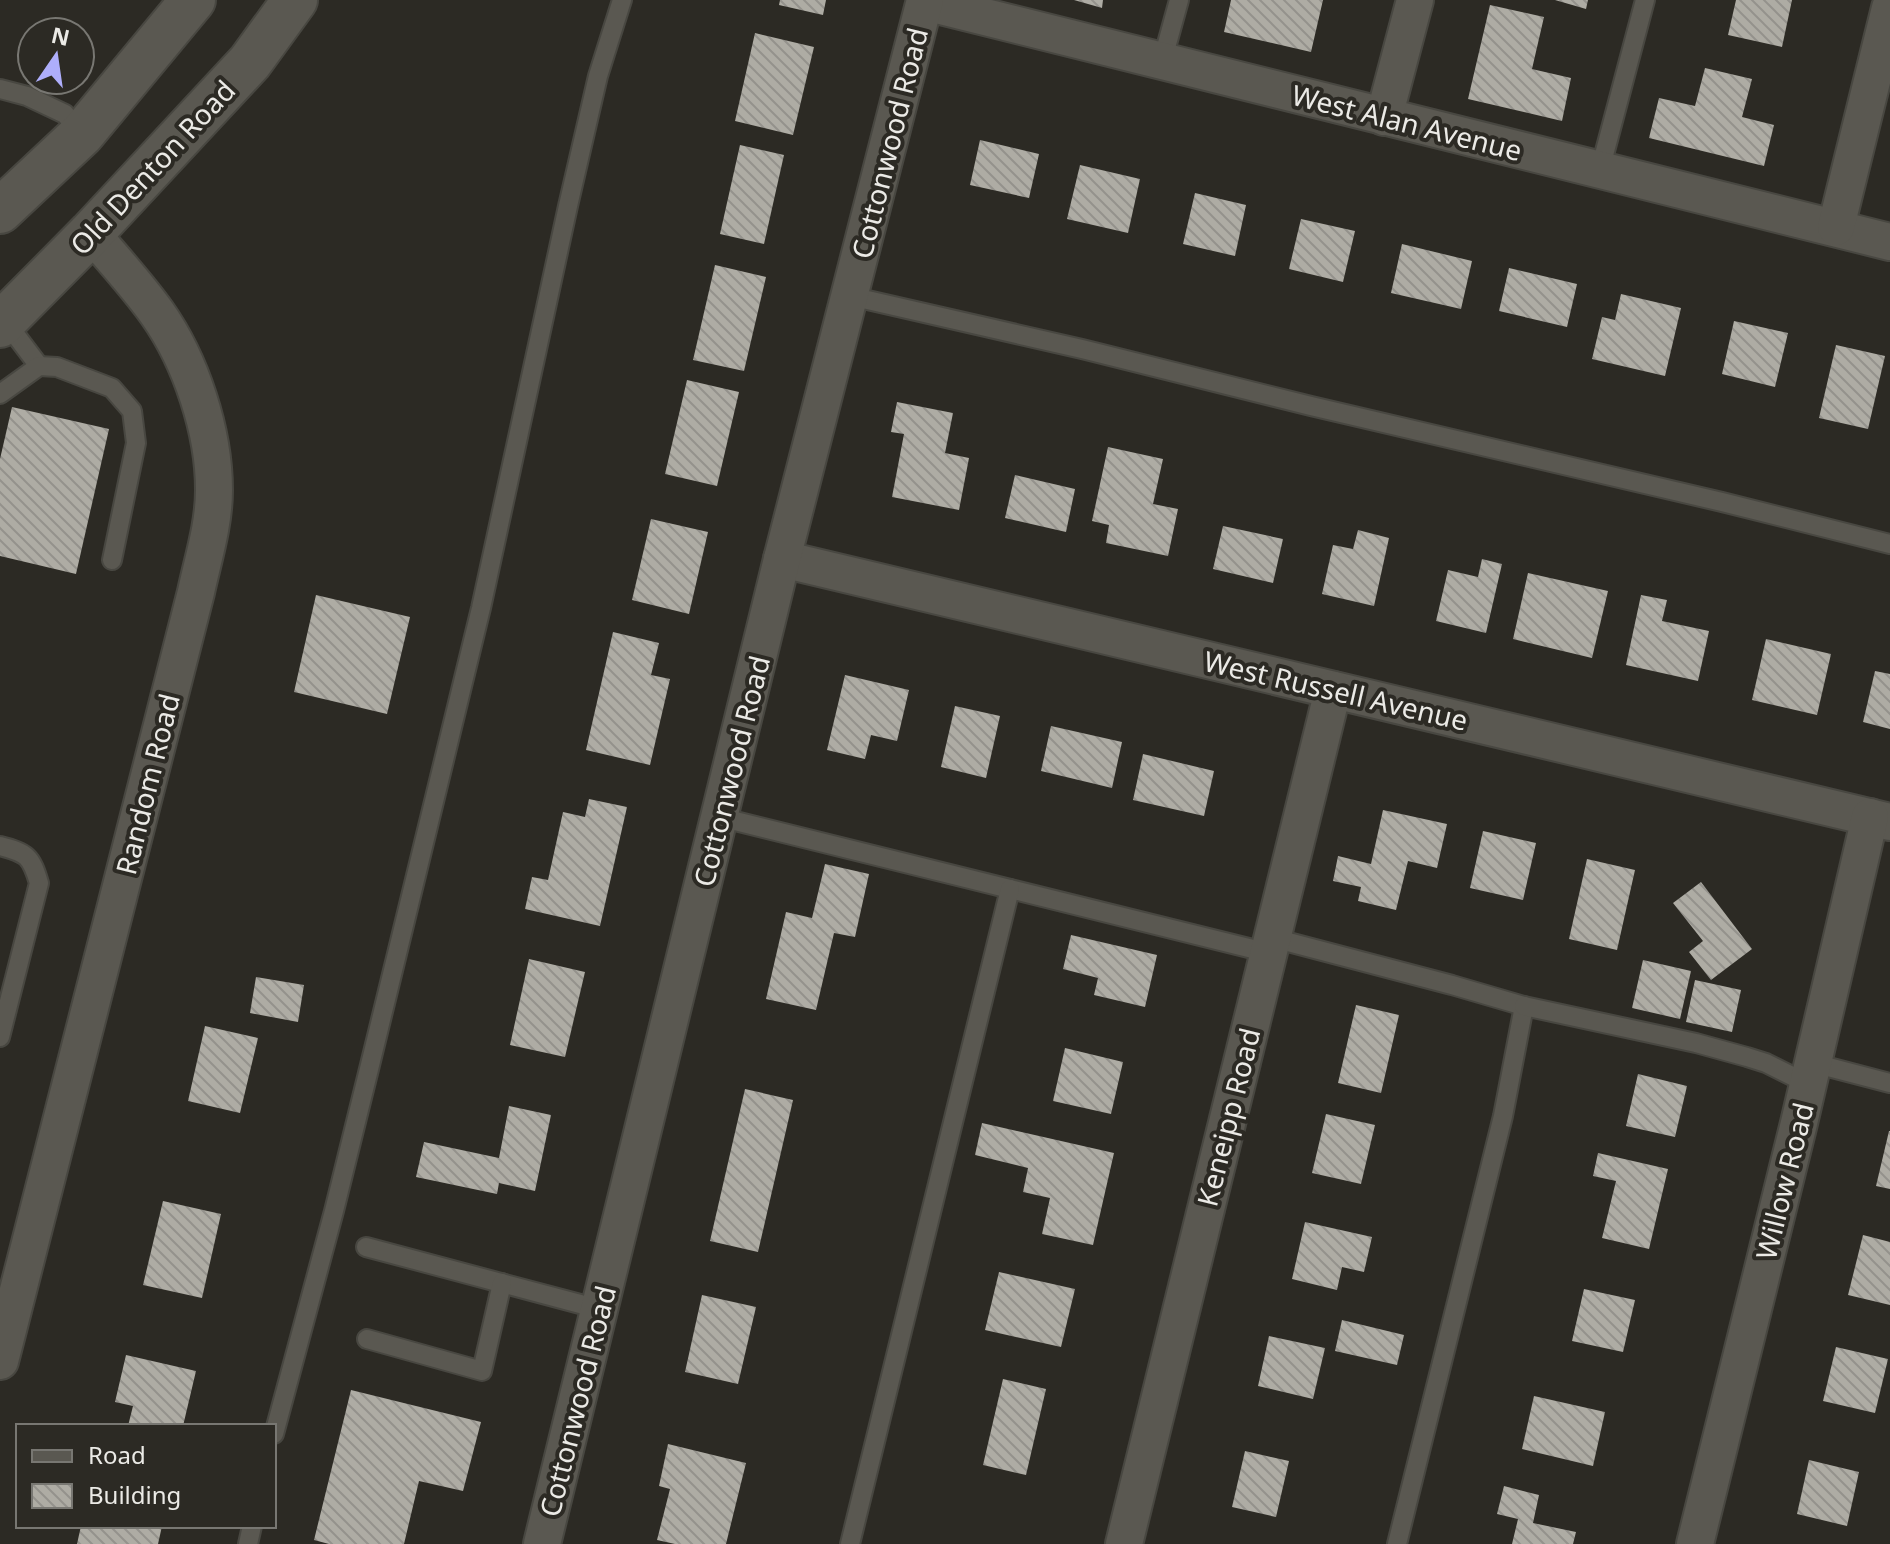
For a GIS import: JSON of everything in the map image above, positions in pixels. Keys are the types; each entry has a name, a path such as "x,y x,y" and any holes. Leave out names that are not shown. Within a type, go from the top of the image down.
{"main road":[{"name":"Old Denton Road","path":"2,323 91,233 250,62 295,0"},
{"path":"0,211 82,134 189,1"}],"street":[{"path":"1384,117 1415,0"},
{"name":"West Alan Avenue","path":"925,1 1890,242"},
{"name":"Cottonwood Road","path":"542,1544 782,559 925,1"},
{"path":"1836,227 1890,8"},
{"name":"Random Road","path":"0,1361 196,592 209,535 214,490 204,416 184,358 157,313 91,233"},
{"name":"West Russell Avenue","path":"782,559 1880,820"},
{"name":"Keneipp Road","path":"1124,1544 1333,690"},
{"name":"Willow Road","path":"1695,1544 1810,1074 1880,820"}],"lane":[{"path":"276,1427 334,1211 481,608 598,76 622,0"},
{"path":"1162,62 1179,0"},
{"path":"1600,170 1645,0"},
{"path":"0,89 27,96 65,114 82,134"},
{"path":"850,296 1890,544"},
{"path":"2,323 39,366"},
{"path":"0,394 39,366 57,367 112,388 132,411 136,443 112,560"},
{"path":"719,817 1010,889 1452,985 1524,1006 1696,1043 1810,1074 1890,1083"},
{"path":"0,846 19,851 33,862 39,883 0,1037"},
{"path":"850,1544 1010,889"},
{"path":"1397,1544 1503,1116 1524,1006"},
{"path":"366,1247 599,1309"},
{"path":"367,1339 482,1371 502,1283"}],"building":[{"path":"780,0 826,0 823,15 779,5"},
{"path":"1074,0 1103,0 1102,8"},
{"path":"1231,0 1323,0 1311,52 1224,32"},
{"path":"1555,0 1588,0 1586,9"},
{"path":"1736,0 1792,0 1782,47 1728,35"},
{"path":"1490,5 1544,17 1532,69 1571,78 1562,121 1468,99"},
{"path":"755,33 814,47 793,135 735,121"},
{"path":"1705,68 1752,79 1742,117 1774,125 1764,166 1649,138 1659,98 1695,106"},
{"path":"980,140 1039,154 1029,198 970,185"},
{"path":"740,145 784,155 764,244 720,234"},
{"path":"1080,165 1140,179 1128,233 1067,219"},
{"path":"1195,193 1246,205 1235,256 1183,244"},
{"path":"1301,219 1355,231 1343,282 1289,269"},
{"path":"1402,244 1472,261 1461,309 1391,293"},
{"path":"715,265 766,277 744,371 693,360"},
{"path":"1509,268 1577,284 1567,327 1499,311"},
{"path":"1621,294 1681,308 1665,376 1592,359 1602,317 1615,320"},
{"path":"1734,321 1788,333 1775,387 1722,374"},
{"path":"1836,345 1885,356 1868,429 1819,418"},
{"path":"687,380 739,392 717,486 665,474"},
{"path":"897,402 953,413 945,453 969,458 959,510 892,497 904,434 891,432"},
{"path":"12,407 109,429 76,574 0,556 0,459"},
{"path":"1108,447 1163,459 1153,504 1178,509 1168,556 1106,543 1109,525 1092,521"},
{"path":"1015,475 1075,489 1066,532 1005,518"},
{"path":"651,519 708,532 689,614 632,600"},
{"path":"1223,526 1283,539 1273,583 1213,569"},
{"path":"1358,530 1389,538 1374,606 1322,594 1333,545 1353,549"},
{"path":"1482,559 1502,564 1486,633 1436,621 1448,570 1478,577"},
{"path":"1528,573 1608,591 1592,658 1513,639"},
{"path":"316,595 410,617 387,714 294,692"},
{"path":"1641,595 1667,600 1662,621 1709,631 1698,681 1626,665"},
{"path":"613,632 659,643 651,675 670,679 650,765 586,750"},
{"path":"1766,639 1831,654 1817,715 1752,700"},
{"path":"1875,671 1890,674 1890,729 1863,722"},
{"path":"845,675 909,690 897,741 871,735 865,759 827,750"},
{"path":"955,706 1000,716 986,778 941,767"},
{"path":"1051,726 1122,742 1112,788 1041,771"},
{"path":"1143,754 1214,771 1204,816 1133,800"},
{"path":"589,799 627,807 600,926 525,909 532,877 548,880 563,812 585,817"},
{"path":"1383,810 1447,824 1437,868 1408,861 1396,910 1358,901 1361,887 1333,881 1338,856 1371,864"},
{"path":"1483,831 1536,843 1523,900 1470,888"},
{"path":"1587,859 1635,870 1617,950 1569,939"},
{"path":"825,864 869,874 855,937 834,933 816,1010 766,999 786,912 812,918"},
{"path":"1701,882 1752,949 1711,980 1689,952 1703,941 1673,903"},
{"path":"1071,935 1157,955 1145,1007 1094,995 1098,978 1063,969"},
{"path":"529,959 585,972 565,1057 510,1045"},
{"path":"1643,960 1691,971 1680,1019 1632,1008"},
{"path":"256,977 304,985 298,1022 250,1013"},
{"path":"1695,980 1741,990 1732,1032 1686,1022"},
{"path":"1356,1005 1399,1015 1381,1093 1338,1083"},
{"path":"205,1026 258,1038 240,1113 188,1101"},
{"path":"1065,1048 1123,1062 1111,1114 1053,1101"},
{"path":"1638,1074 1687,1086 1675,1137 1626,1126"},
{"path":"745,1089 793,1100 758,1252 710,1241"},
{"path":"509,1106 551,1115 535,1191 499,1183 497,1194 416,1177 424,1142 499,1158"},
{"path":"1326,1114 1375,1125 1361,1184 1312,1173"},
{"path":"982,1123 1114,1153 1093,1245 1042,1234 1050,1198 1023,1192 1028,1168 975,1155"},
{"path":"1890,1131 1890,1189 1876,1186"},
{"path":"1598,1153 1668,1169 1649,1249 1602,1238 1616,1181 1593,1176"},
{"path":"163,1201 221,1214 202,1298 143,1285"},
{"path":"1305,1222 1372,1237 1364,1272 1342,1267 1337,1290 1292,1279"},
{"path":"1863,1235 1890,1242 1890,1305 1848,1295"},
{"path":"999,1272 1075,1289 1061,1347 985,1330"},
{"path":"1584,1289 1635,1300 1623,1352 1572,1341"},
{"path":"702,1295 756,1307 738,1384 685,1372"},
{"path":"1342,1320 1404,1335 1397,1365 1335,1351"},
{"path":"1269,1336 1325,1348 1313,1399 1258,1386"},
{"path":"1836,1347 1888,1359 1875,1413 1823,1401"},
{"path":"126,1355 196,1371 183,1424 128,1424 133,1406 115,1402"},
{"path":"1003,1379 1046,1389 1026,1475 983,1465"},
{"path":"351,1390 481,1422 463,1491 419,1481 404,1544 329,1544 314,1540"},
{"path":"1534,1396 1605,1412 1593,1466 1522,1449"},
{"path":"668,1444 746,1463 726,1544 675,1544 657,1540 670,1489 659,1486"},
{"path":"1245,1451 1289,1461 1276,1517 1232,1507"},
{"path":"1809,1460 1859,1472 1847,1526 1797,1514"},
{"path":"1504,1486 1539,1495 1533,1523 1576,1532 1573,1544 1512,1544 1518,1519 1497,1514"},
{"path":"81,1528 162,1528 158,1544 77,1544"}]}
